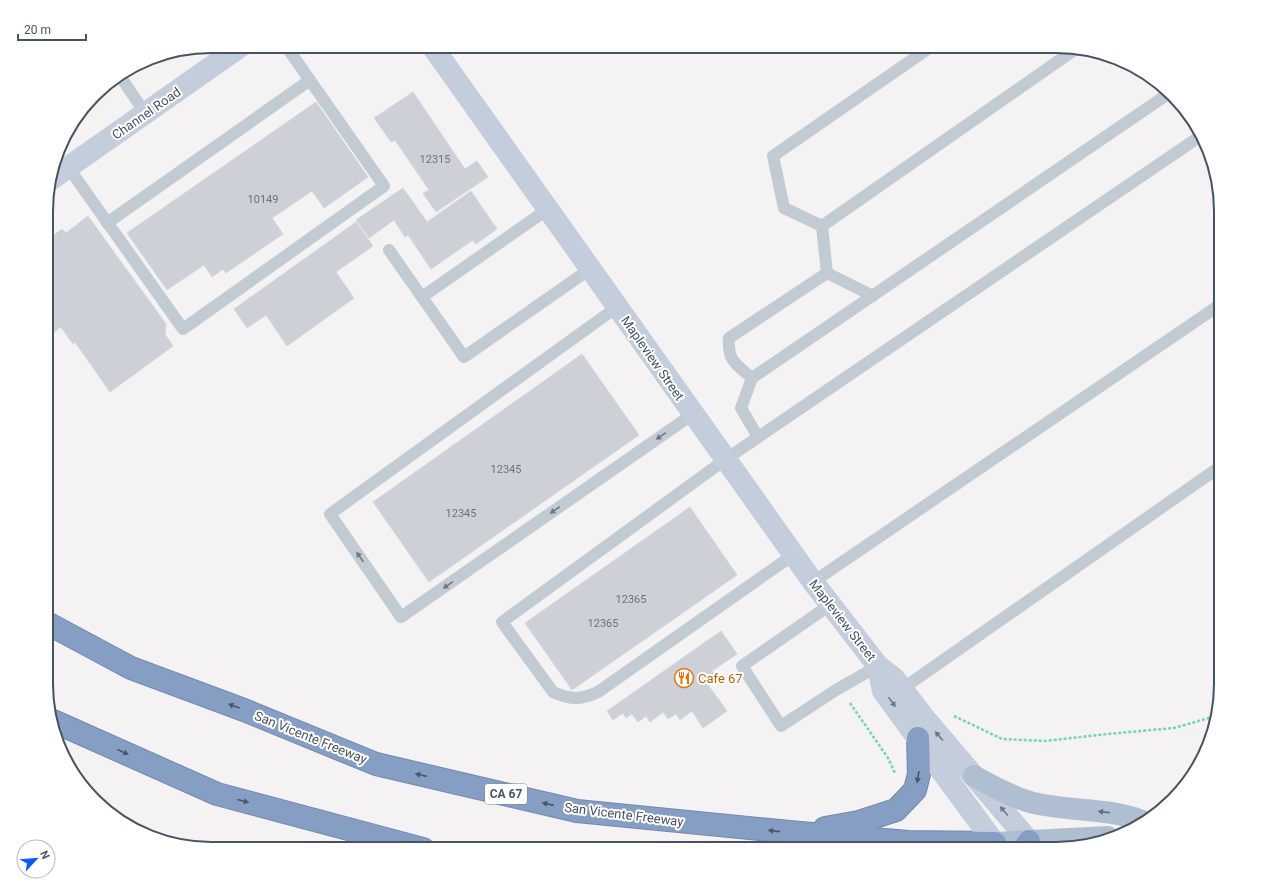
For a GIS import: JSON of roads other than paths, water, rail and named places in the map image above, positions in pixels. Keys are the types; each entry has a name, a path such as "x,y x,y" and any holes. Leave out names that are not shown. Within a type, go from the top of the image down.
{"highway":[{"name":"San Vicente Freeway","path":"53,626 131,668 244,710 376,764 577,811 908,842"},
{"path":"58,723 217,794 397,842"},
{"path":"800,833 859,822 896,810 915,790 919,774 918,738"}],"main road":[{"name":"Channel Road","path":"57,175 231,53"},
{"name":"Mapleview Street","path":"437,53 830,605 878,666 894,678 922,715 974,776 1026,842"},
{"name":"Mapleview Street","path":"878,666 883,691 994,842"},
{"path":"974,776 1002,792 1030,802 1050,806 1126,815 1138,819"},
{"name":"CA 67","path":"1064,842 1082,840"}],"lane":[{"path":"68,167 183,329 384,186 291,53"},
{"path":"822,226 784,208 773,156 922,53"},
{"path":"822,226 1069,53"},
{"path":"123,80 146,113"},
{"path":"107,223 310,80"},
{"path":"758,437 741,408 752,378 1165,96"},
{"path":"794,555 598,692 587,697 574,699 553,692 502,622 726,459 1197,139"},
{"path":"422,297 548,209"},
{"path":"822,226 827,272"},
{"path":"389,250 464,357 590,269"},
{"path":"827,272 873,296"},
{"path":"752,378 733,361 728,350 730,338 827,272"},
{"path":"617,307 330,514 401,617 693,414"},
{"path":"813,582 1214,309"},
{"path":"902,689 1214,471"},
{"path":"830,605 742,666 781,726 840,688 878,666"}],"place":[{"name":"Cafe 67","path":"684,678"}]}
